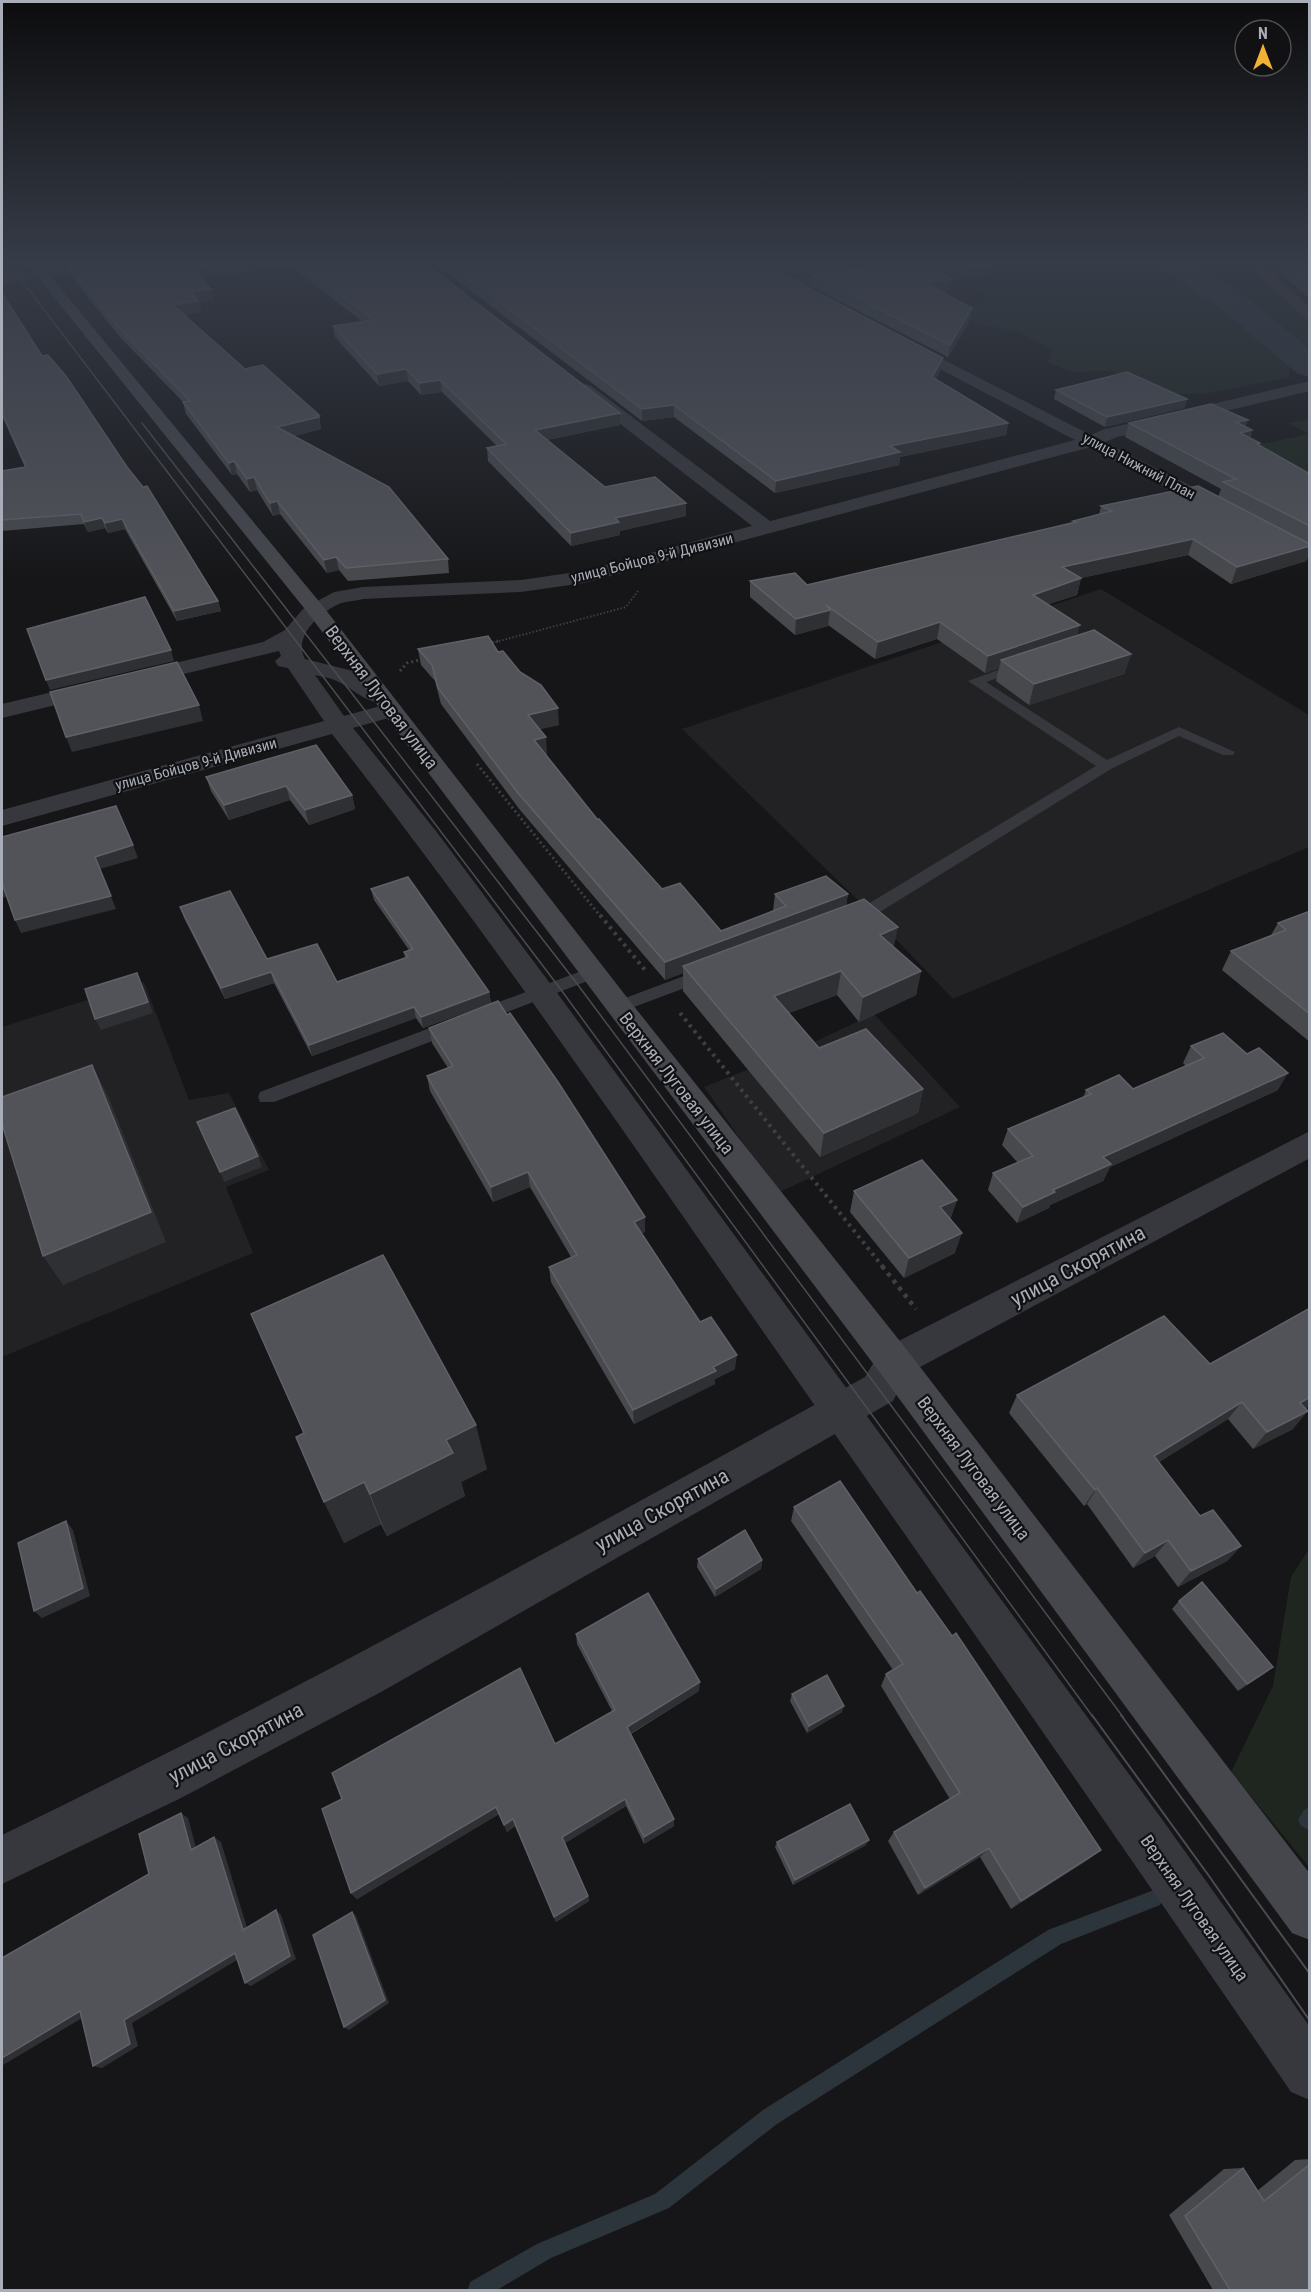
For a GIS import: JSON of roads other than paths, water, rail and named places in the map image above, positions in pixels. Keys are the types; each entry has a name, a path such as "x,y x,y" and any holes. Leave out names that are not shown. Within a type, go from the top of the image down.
{"main road":[{"name":"Верхняя Луговая улица","path":"118,368 315,609 618,1008 894,1362 1310,1915"}],"street":[{"name":"улица Нижний План","path":"951,368 1237,517"},
{"path":"570,377 767,528"},
{"name":"улица Бойцов 9-й Дивизии","path":"2,711 270,647 290,637 315,609 329,600 351,594 554,583 645,561 1092,441 1112,433 1310,386"},
{"path":"290,637 290,651 295,662"},
{"path":"169,672 232,662 295,662 345,676 386,704"},
{"name":"Верхняя Луговая улица","path":"295,662 338,725 427,837 542,993 1140,1830 1310,2073"},
{"name":"улица Бойцов 9-й Дивизии","path":"2,818 338,725 386,704"},
{"name":"улица Скорятина","path":"2,1860 164,1781 365,1676 879,1389 894,1362 1310,1143"}],"lane":[{"path":"1041,659 975,681 1106,766"},
{"path":"836,924 869,911 1106,766 1179,731 1228,752"},
{"path":"618,1008 727,965"},
{"path":"267,1097 592,973"}],"waterway":[{"path":"1307,1820 1310,1816"},
{"path":"478,2290 544,2251 662,2201 770,2117 1055,1937 1154,1899"}],"tram line":[{"path":"88,368 559,987 1093,1717"},
{"path":"142,423 575,981 1123,1717"},
{"path":"1092,1715 1209,1876 1310,2021"},
{"path":"1121,1715 1310,1974"}]}
